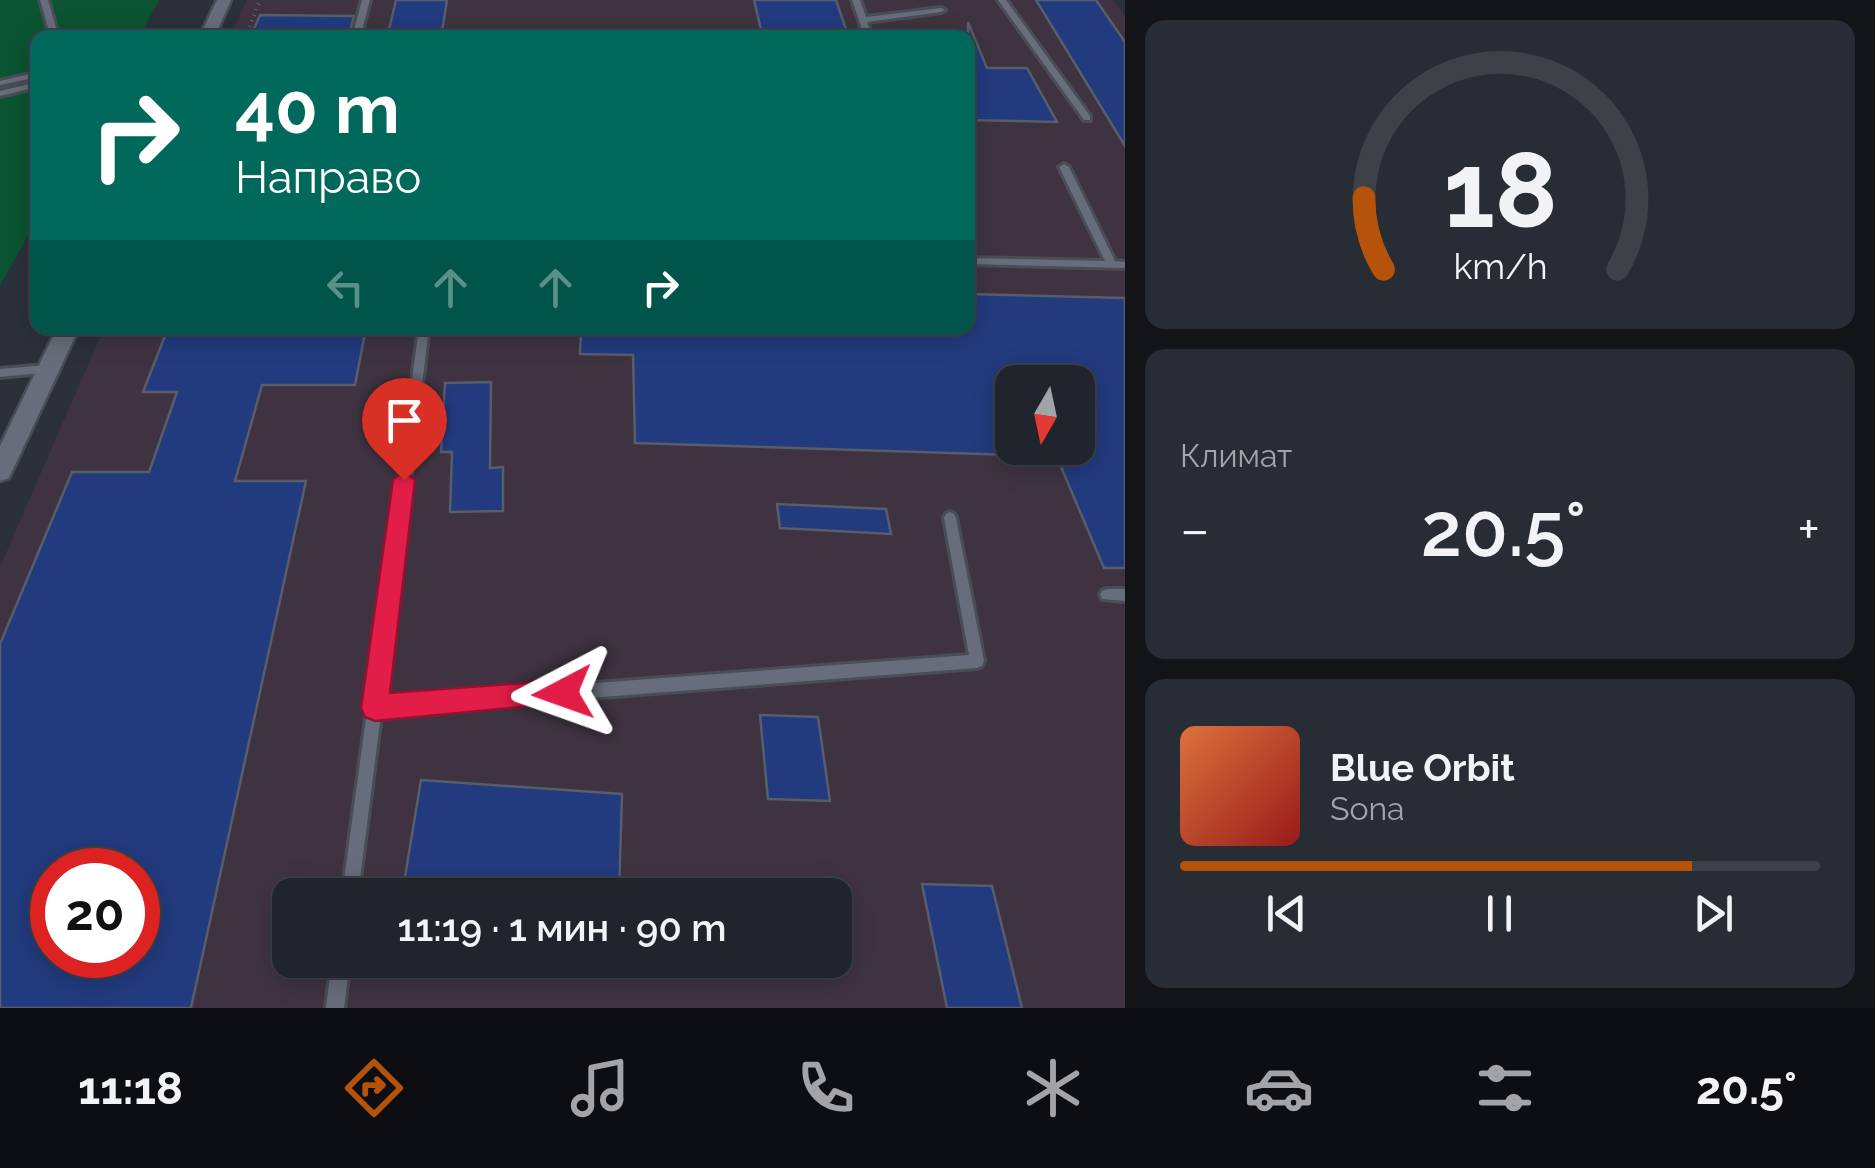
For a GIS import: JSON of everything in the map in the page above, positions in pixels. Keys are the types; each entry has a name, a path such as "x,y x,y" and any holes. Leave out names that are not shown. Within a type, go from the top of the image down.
{"street":[{"path":"210,30 224,0"},
{"path":"0,471 65,335"}],"lane":[{"path":"44,0 53,30"},
{"path":"358,30 366,0"},
{"path":"856,0 866,30"},
{"path":"1002,0 1087,118"},
{"path":"863,20 941,10"},
{"path":"0,83 30,76"},
{"path":"0,94 30,86"},
{"path":"1064,168 1119,265"},
{"path":"975,262 1119,265"},
{"path":"352,878 423,335"},
{"path":"0,373 48,369"},
{"path":"375,708 977,662 950,518"},
{"path":"1107,596 1125,596"},
{"path":"335,1008 339,978"}],"path":[{"path":"247,30 260,0"}],"shaded area":[{"path":"247,0 1113,0 1125,16 1125,1008 0,1008 0,567 101,335 975,335 975,30 233,30"}],"green space":[{"path":"0,0 159,0 143,30 30,30 30,232 0,286"}],"building":[{"path":"396,0 447,0 442,30 389,30"},
{"path":"754,0 836,0 846,30 761,30"},
{"path":"1036,0 1096,0 1125,42 1125,146"},
{"path":"260,15 354,16 350,30 253,30"},
{"path":"975,39 987,68 1027,68 1057,122 975,120"},
{"path":"975,294 1125,298 1125,568 1104,568 1060,465 1095,465 1095,365 995,365 995,454 635,443 633,355 580,354 581,335 975,335"},
{"path":"165,335 365,335 355,385 262,385 235,481 306,481 191,1008 0,1008 0,644 72,472 149,472 177,392 143,392"},
{"path":"491,382 490,468 503,467 503,511 450,512 452,452 441,452 445,383"},
{"path":"777,504 886,509 891,534 780,528"},
{"path":"760,715 818,717 830,801 768,799"},
{"path":"421,780 622,794 620,878 405,878"},
{"path":"922,884 992,886 1022,1008 947,1008"}],"route":[{"path":"404,480 375,708 563,693"}]}
